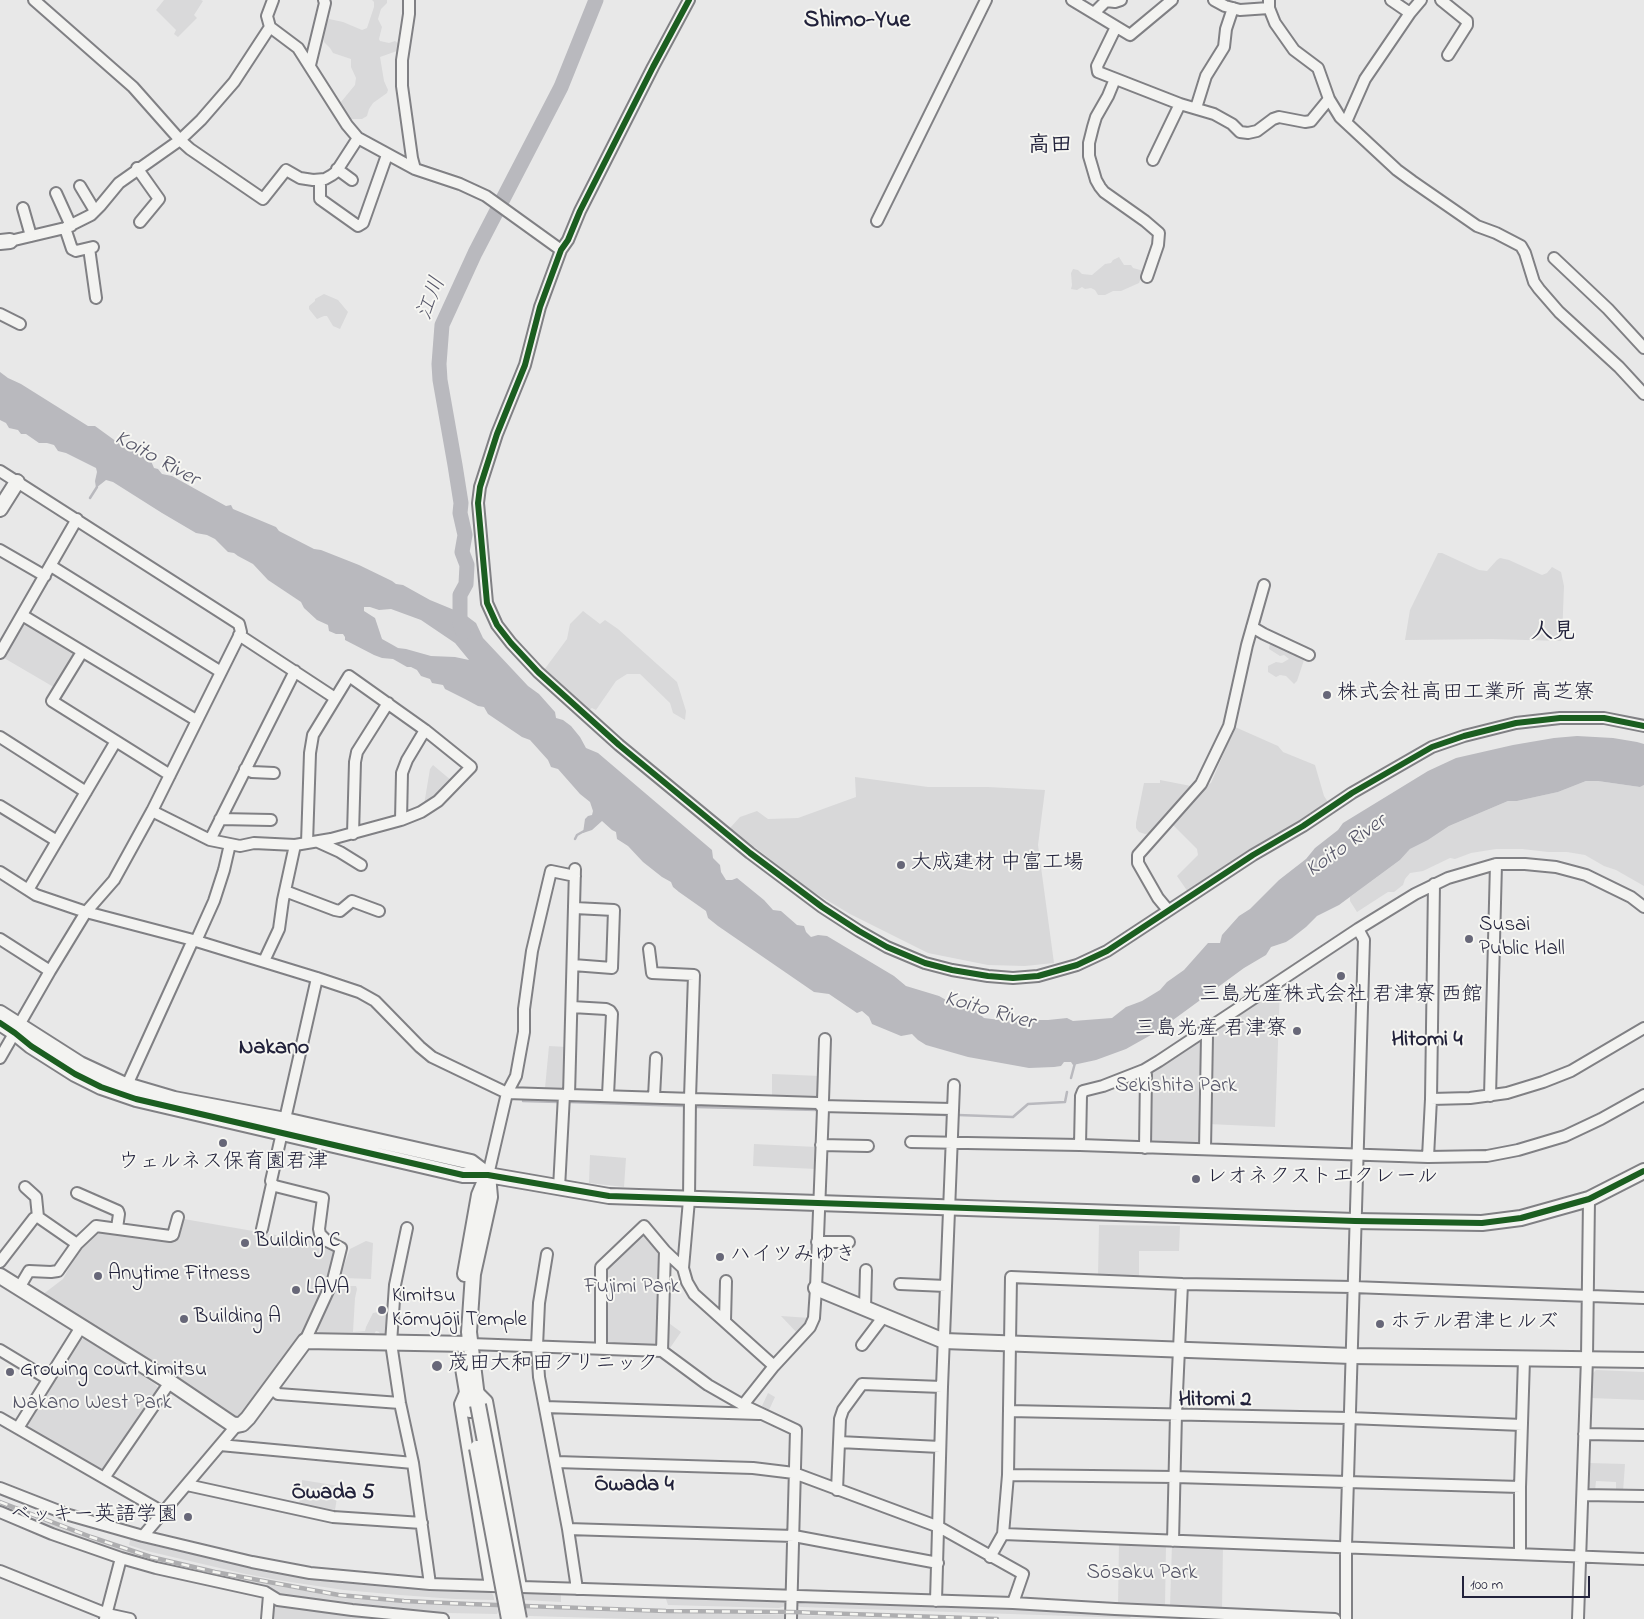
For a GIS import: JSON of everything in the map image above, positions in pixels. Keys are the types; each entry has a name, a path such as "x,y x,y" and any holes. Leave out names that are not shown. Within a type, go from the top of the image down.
{"street":[{"path":"34,0 133,87 190,149 263,199 286,170 300,178 313,180 320,180 332,175 358,138"},
{"path":"273,0 267,16 270,27 298,48 310,64 347,125 358,138 415,169 460,184 494,201 561,250"},
{"path":"310,64 325,3 324,0"},
{"path":"408,0 410,14 402,60 402,86 415,169"},
{"path":"689,0 580,211 568,240 561,250 540,307 525,365 497,434 480,487 478,503 487,603 497,625 538,672 619,745 750,853 808,897 887,947 925,963 952,970 1013,978 1038,976 1077,965 1107,951 1253,855 1304,826 1352,793 1432,747 1464,736 1516,723 1560,718 1604,718 1644,726"},
{"path":"877,221 986,0"},
{"path":"1072,0 1130,35 1172,0"},
{"path":"1094,13 1106,1 1115,2 1121,0"},
{"path":"1214,0 1232,8 1250,10 1269,4 1275,22 1294,50 1318,68 1329,99 1340,117 1397,170 1412,181 1477,226 1521,246 1534,282 1539,289 1559,312 1619,367 1644,394"},
{"path":"1391,0 1410,13"},
{"path":"1346,122 1365,79 1421,0"},
{"path":"1442,0 1468,21 1448,55"},
{"path":"1196,108 1206,76 1224,47 1226,29 1232,8"},
{"path":"5,241 68,227 95,212 119,183 137,168 180,140 201,120 234,82 270,27"},
{"path":"1116,27 1097,66 1097,70 1101,74 1180,104 1222,117 1240,132 1248,134 1258,131 1273,119 1280,117 1305,122 1311,121 1329,99"},
{"path":"1115,79 1092,127 1089,156 1100,187 1158,233 1158,245 1147,277"},
{"path":"1153,160 1180,104"},
{"path":"320,180 320,199 358,226 363,223 387,155"},
{"path":"137,168 159,199 140,222"},
{"path":"337,169 352,180"},
{"path":"80,186 95,212"},
{"path":"56,193 68,227 72,249 76,251 92,247 96,298"},
{"path":"23,208 31,236"},
{"path":"1554,258 1608,309 1644,348"},
{"path":"0,314 20,324"},
{"path":"0,471 239,624 240,632 152,811 114,880 86,912 0,1058"},
{"path":"0,509 17,482"},
{"path":"0,653 77,519"},
{"path":"0,550 45,576"},
{"path":"51,566 221,672"},
{"path":"1168,910 1158,898 1138,863 1138,855 1201,784 1229,726 1252,627 1264,586"},
{"path":"22,614 196,720"},
{"path":"1252,627 1309,655"},
{"path":"239,635 335,698"},
{"path":"82,652 52,701 170,775"},
{"path":"210,840 295,671"},
{"path":"152,811 210,840 240,846 254,843 295,845 312,842 353,834 421,812 438,801 471,767 425,730 348,676 313,735 310,753 312,842"},
{"path":"353,834 355,762 357,752 388,703"},
{"path":"401,820 402,773 407,760 425,730"},
{"path":"0,738 86,792"},
{"path":"28,890 116,742"},
{"path":"245,769 252,772 274,773"},
{"path":"0,806 57,841"},
{"path":"220,819 271,820"},
{"path":"312,842 340,852 361,865"},
{"path":"127,1085 214,901 230,844"},
{"path":"264,961 279,929 284,891 295,845"},
{"path":"1490,1096 1496,864"},
{"path":"1080,1145 1081,1096 1083,1091 1103,1086 1144,1070 1358,928 1415,894 1448,878 1496,864 1556,867 1586,875 1644,906"},
{"path":"509,1619 471,1390 463,1290 468,1251 479,1195 488,1176 507,1093 516,1076 524,1032 524,1009 532,951 551,871 575,873 572,1007 559,1188"},
{"path":"0,872 36,895 86,912 264,961 359,992 375,1001 432,1057 507,1093 818,1103 821,1106 952,1109"},
{"path":"1428,1157 1431,1099 1434,884"},
{"path":"284,891 335,910 340,911 354,901 379,911"},
{"path":"573,965 612,968 614,910 575,908"},
{"path":"1346,1619 1349,1418 1364,940 1358,928"},
{"path":"0,939 50,971"},
{"path":"649,949 652,973 694,975 689,1200 683,1268 687,1282 694,1294 774,1366"},
{"path":"262,1229 272,1184 270,1181 317,978"},
{"path":"572,1007 606,1009 612,1014 608,1095"},
{"path":"0,1013 31,1046 75,1074 118,1093 172,1109 284,1126"},
{"path":"0,1023 17,1029 80,1064 127,1085 174,1099 284,1126 463,1175 488,1176 610,1196 1355,1221 1482,1223 1521,1218 1589,1199 1644,1171"},
{"path":"1431,1099 1470,1098 1507,1094 1571,1070 1644,1028"},
{"path":"1205,1031 1207,1036 1205,1149"},
{"path":"743,1405 774,1366 810,1327 814,1318 825,1039"},
{"path":"654,1097 656,1058"},
{"path":"1144,1070 1146,1075 1145,1148"},
{"path":"936,1601 954,1085"},
{"path":"911,1142 1358,1153 1428,1157 1487,1156 1565,1136 1644,1095"},
{"path":"821,1145 868,1146"},
{"path":"143,1536 237,1425 248,1418 305,1341 334,1280 341,1248 327,1241 320,1234 323,1198 272,1184"},
{"path":"25,1187 36,1197 38,1216 77,1244"},
{"path":"77,1193 118,1211 117,1228"},
{"path":"1578,1619 1587,1358 1589,1199"},
{"path":"0,1262 34,1218 38,1216"},
{"path":"19,1288 29,1271 58,1271 77,1244 96,1226 170,1236 173,1235 178,1217"},
{"path":"601,1348 601,1267 644,1226 665,1251 683,1268"},
{"path":"407,1228 395,1285 391,1343 422,1523 430,1584"},
{"path":"817,1242 849,1242"},
{"path":"662,1351 665,1251"},
{"path":"547,1254 539,1303 537,1346 539,1377 556,1462 577,1589"},
{"path":"865,1308 866,1270"},
{"path":"0,1276 170,1382 232,1424 237,1425"},
{"path":"990,1557 1003,1534 1008,1475 1011,1277 1644,1298"},
{"path":"725,1322 726,1281"},
{"path":"900,1284 946,1286"},
{"path":"1173,1541 1178,1350 1182,1284"},
{"path":"816,1288 944,1341 1352,1356 1524,1360 1587,1358 1644,1360"},
{"path":"862,1345 884,1316"},
{"path":"18,1428 81,1327"},
{"path":"305,1341 466,1344 662,1351 708,1384 743,1405 796,1430 790,1619"},
{"path":"0,1350 48,1379"},
{"path":"1520,1554 1524,1360"},
{"path":"104,1478 170,1382"},
{"path":"837,1490 840,1419 843,1410 862,1384 942,1387"},
{"path":"271,1387 278,1394 400,1403"},
{"path":"471,1390 460,1404 490,1586"},
{"path":"471,1390 487,1401 521,1587"},
{"path":"545,1407 761,1414"},
{"path":"474,1408 519,1619"},
{"path":"1009,1411 1349,1418 1522,1425"},
{"path":"0,1418 163,1512"},
{"path":"1584,1434 1644,1435"},
{"path":"839,1442 940,1447"},
{"path":"220,1446 412,1463"},
{"path":"556,1462 753,1468 794,1473 939,1527 1023,1574 1012,1603"},
{"path":"1008,1475 1175,1477 1520,1487"},
{"path":"187,1485 333,1517 422,1523"},
{"path":"0,1488 69,1515 143,1536 252,1562 310,1573 430,1584 1012,1603 1335,1619"},
{"path":"1582,1494 1644,1496"},
{"path":"0,1512 52,1534 121,1558 156,1568 265,1592 278,1600 441,1619"},
{"path":"568,1529 794,1536 938,1563"},
{"path":"1003,1534 1644,1559"},
{"path":"106,1616 121,1558"},
{"path":"0,1571 106,1616 130,1619"},
{"path":"267,1619 269,1595"}],"shaded area":[{"path":"1235,727 1278,746 1283,752 1315,765 1324,796 1330,805 1188,892 1177,876 1198,855 1197,849 1171,823 1202,787 1211,783"},
{"path":"855,777 928,787 988,787 1045,790 1038,845 1054,963 1025,966 988,965 928,953 850,914 810,890 730,828 740,817 757,811 768,819 798,818 856,797"},
{"path":"1160,780 1191,786 1150,833 1139,832 1136,828 1136,823 1144,783 1160,783"},
{"path":"184,1219 316,1242 336,1253 329,1280 300,1339 241,1417 230,1416 42,1295 63,1279 76,1255 96,1232 101,1231 174,1240 180,1221"}],"green space":[{"path":"164,0 203,1 194,15 197,18 178,37 174,34 176,30 156,10"},
{"path":"372,0 387,0 387,3 381,9 378,19 382,27 380,41 389,43 395,41 399,44 399,48 397,51 380,57 384,81 388,90 387,93 373,103 367,116 362,119 351,119 344,113 341,102 355,85 356,78 351,67 351,59 333,53 324,42 322,32 329,19 343,22 362,30 367,28 374,7"},
{"path":"1119,257 1124,265 1131,265 1133,268 1144,271 1139,283 1121,291 1113,291 1105,295 1098,295 1091,288 1071,289 1071,273 1073,269 1078,270 1082,274 1092,275 1105,264 1111,263"},
{"path":"324,294 338,300 348,312 340,329 333,326 327,316 317,319 309,309 309,306 315,299"},
{"path":"1438,553 1442,553 1479,570 1487,571 1500,558 1509,560 1542,575 1547,573 1552,567 1561,572 1564,586 1561,641 1492,639 1405,640 1410,610"},
{"path":"583,611 600,624 605,620 618,629 677,682 686,711 685,720 673,713 670,703 640,674 627,674 616,681 596,710 592,708 587,711 545,674 544,670 567,639 570,624"},
{"path":"26,623 77,653 57,689 4,658"},
{"path":"1270,643 1302,655 1304,660 1297,681 1294,684 1286,676 1280,675 1276,677 1268,672 1268,666 1276,662 1282,663 1289,659 1269,649"},
{"path":"433,765 452,781 436,799 424,805 430,769"},
{"path":"1586,781 1640,787 1644,785 1644,886 1585,855 1567,852 1496,849 1471,853 1455,859 1450,858 1423,871 1410,873 1403,885 1394,892 1388,892 1357,912 1350,901 1350,897 1400,860 1410,849 1449,826 1508,801 1517,801 1558,792"},
{"path":"1280,987 1275,1127 1208,1124 1210,1035 1213,1031"},
{"name":"Sekishita Park","path":"1201,1039 1201,1143 1199,1145 1149,1144 1149,1072"},
{"path":"549,1046 567,1047 565,1087 563,1089 545,1088"},
{"path":"772,1074 821,1076 819,1098 772,1096"},
{"path":"754,1144 817,1147 816,1169 753,1166"},
{"path":"590,1155 626,1158 624,1187 589,1183"},
{"path":"1099,1225 1180,1226 1179,1251 1139,1251 1139,1277 1098,1276"},
{"name":"Fujimi Park","path":"642,1235 646,1235 658,1250 660,1256 658,1345 608,1344 603,1340 605,1270"},
{"path":"366,1241 373,1243 371,1279 343,1278 341,1274 350,1249"},
{"path":"356,1286 357,1289 353,1332 365,1331 373,1313 378,1312 389,1314 388,1333 385,1337 376,1331 372,1337 321,1335 314,1325 334,1287"},
{"path":"781,1316 810,1318 799,1335"},
{"path":"666,1321 681,1332 670,1348 666,1345"},
{"name":"Nakano West Park","path":"86,1339 155,1384 159,1389 159,1393 102,1471 25,1426 76,1340"},
{"path":"1596,1370 1644,1372 1644,1400 1590,1398 1591,1375"},
{"path":"768,1393 775,1397 769,1410 762,1406"},
{"path":"1589,1463 1625,1464 1623,1492 1616,1492 1616,1482 1596,1481 1595,1491 1591,1491 1588,1485"},
{"path":"302,1480 339,1486 335,1510 299,1505 300,1496 310,1497 312,1489 302,1487"},
{"path":"0,1504 114,1547 220,1575 322,1594 401,1602 497,1607 498,1612 497,1614 447,1613 371,1608 282,1596 271,1590 195,1574 118,1553 0,1510"},
{"path":"131,1536 234,1562 491,1590 494,1600 455,1599 344,1590 277,1580 147,1551 129,1545"},
{"name":"Sōsaku Park","path":"1119,1542 1166,1545 1165,1607 1118,1606"},
{"path":"1172,1544 1223,1546 1222,1609 1170,1607"},
{"path":"523,1591 561,1592 561,1602 523,1600 521,1595"},
{"path":"665,1596 786,1601 786,1606 779,1608 668,1605"},
{"path":"799,1601 1012,1607 1132,1615 1130,1618 801,1607 797,1606"},
{"path":"276,1604 406,1619 271,1619 272,1607"},
{"path":"525,1607 786,1615 786,1619 633,1619 529,1616"},
{"path":"796,1615 918,1619 796,1619"}],"water":[{"name":"Koito River","path":"0,372 88,426 95,426 117,442 151,461 154,468 158,469 162,474 172,476 226,506 231,505 233,509 276,527 279,531 314,549 359,565 396,584 403,585 430,600 464,614 476,623 483,638 555,712 556,718 563,720 571,726 586,748 598,753 712,850 713,858 720,865 721,872 726,880 737,878 773,910 781,911 797,925 804,926 806,932 811,937 818,935 827,936 894,976 906,986 939,996 957,1006 974,1009 984,1018 1048,1020 1067,1018 1073,1021 1112,1018 1126,1007 1142,1001 1160,990 1167,982 1184,970 1208,943 1220,943 1222,935 1239,916 1250,909 1279,880 1306,859 1315,848 1338,830 1343,823 1428,771 1456,758 1554,738 1577,736 1613,738 1644,744 1644,785 1640,787 1586,781 1558,792 1517,801 1508,801 1449,826 1410,849 1400,860 1339,905 1317,916 1286,942 1271,947 1266,955 1244,968 1158,1031 1126,1049 1096,1060 1073,1065 1071,1062 1064,1062 1061,1066 1054,1067 1029,1068 968,1057 926,1045 912,1034 901,1036 872,1024 869,1017 862,1011 857,1013 829,994 814,992 708,918 706,911 679,892 673,887 671,882 643,862 628,846 617,839 616,832 602,821 592,830 583,833 585,819 592,815 593,811 590,802 580,794 558,769 551,767 548,760 530,740 522,737 488,714 484,707 478,706 445,689 443,685 432,683 430,679 421,676 417,670 411,667 407,667 393,659 374,655 345,640 343,634 329,631 328,625 317,620 304,608 301,602 268,580 253,564 234,553 228,552 215,539 196,533 113,482 106,480 96,488 96,468 58,451 54,445 39,443 26,434 21,434 18,430 9,428 6,423 0,420","holes":["364,607 379,610 391,609 421,620 455,643 469,660 455,657 431,656 398,648 382,639 375,618 364,611"]}],"waterway":[{"name":"江川","path":"463,632 460,622 460,595 466,584 467,565 462,552 465,535 440,380 439,364 442,325 475,253 561,87 596,0"},
{"path":"90,498 97,487"},
{"path":"575,839 577,835 584,831"},
{"path":"1071,1078 1075,1063"},
{"path":"958,1115 1013,1117 1028,1104 1065,1102 1067,1092"},
{"path":"523,1101 558,1102"},
{"path":"569,1102 684,1106"},
{"path":"696,1107 817,1110"},
{"path":"872,1112 946,1115"}],"railway":[{"path":"0,1502 91,1537 151,1557 215,1572 339,1595 469,1604 997,1619"}],"cycle path":[{"path":"689,0 580,211 568,240 561,250 540,307 525,365 497,434 480,487 478,503 487,603 497,625 538,672 619,745 750,853 822,907 887,947 925,963 952,970 1013,978 1038,976 1077,965 1107,951 1253,855 1303,826 1352,793 1432,747 1464,736 1516,723 1560,718 1604,718 1644,726"},
{"path":"0,1023 31,1046 75,1074 101,1087 136,1099 463,1175 488,1175 609,1196 1355,1221 1482,1223 1521,1218 1589,1199 1644,1171"}],"place":[{"name":"株式会社高田工業所 高芝寮","path":"1327,695"},
{"name":"大成建材 中富工場","path":"901,865"},
{"name":"Susai Public Hall","path":"1469,939"},
{"name":"三島光産株式会社 君津寮 西館","path":"1341,976"},
{"name":"三島光産 君津寮","path":"1297,1031"},
{"name":"ウェルネス保育園君津","path":"223,1143"},
{"name":"レオネクストエクレール","path":"1196,1179"},
{"name":"Building C","path":"245,1243"},
{"name":"ハイツみゆき","path":"720,1257"},
{"name":"Anytime Fitness","path":"98,1276"},
{"name":"LAVA","path":"296,1290"},
{"name":"Kimitsu Kōmyōji Temple","path":"382,1310"},
{"name":"Building A","path":"184,1319"},
{"name":"ホテル君津ヒルズ","path":"1380,1324"},
{"name":"茂田大和田クリニック","path":"437,1366"},
{"name":"Growing court kimitsu","path":"10,1372"},
{"name":"ベッキー英語学園","path":"188,1517"}],"district":[{"name":"Shimo-Yue","path":"857,22"},
{"name":"高田","path":"1050,147"},
{"name":"人見","path":"1553,633"},
{"name":"Hitomi 4","path":"1427,1041"},
{"name":"Nakano","path":"274,1049"},
{"name":"Hitomi 2","path":"1215,1401"},
{"name":"Ōwada 4","path":"634,1486"},
{"name":"Ōwada 5","path":"333,1494"}]}
